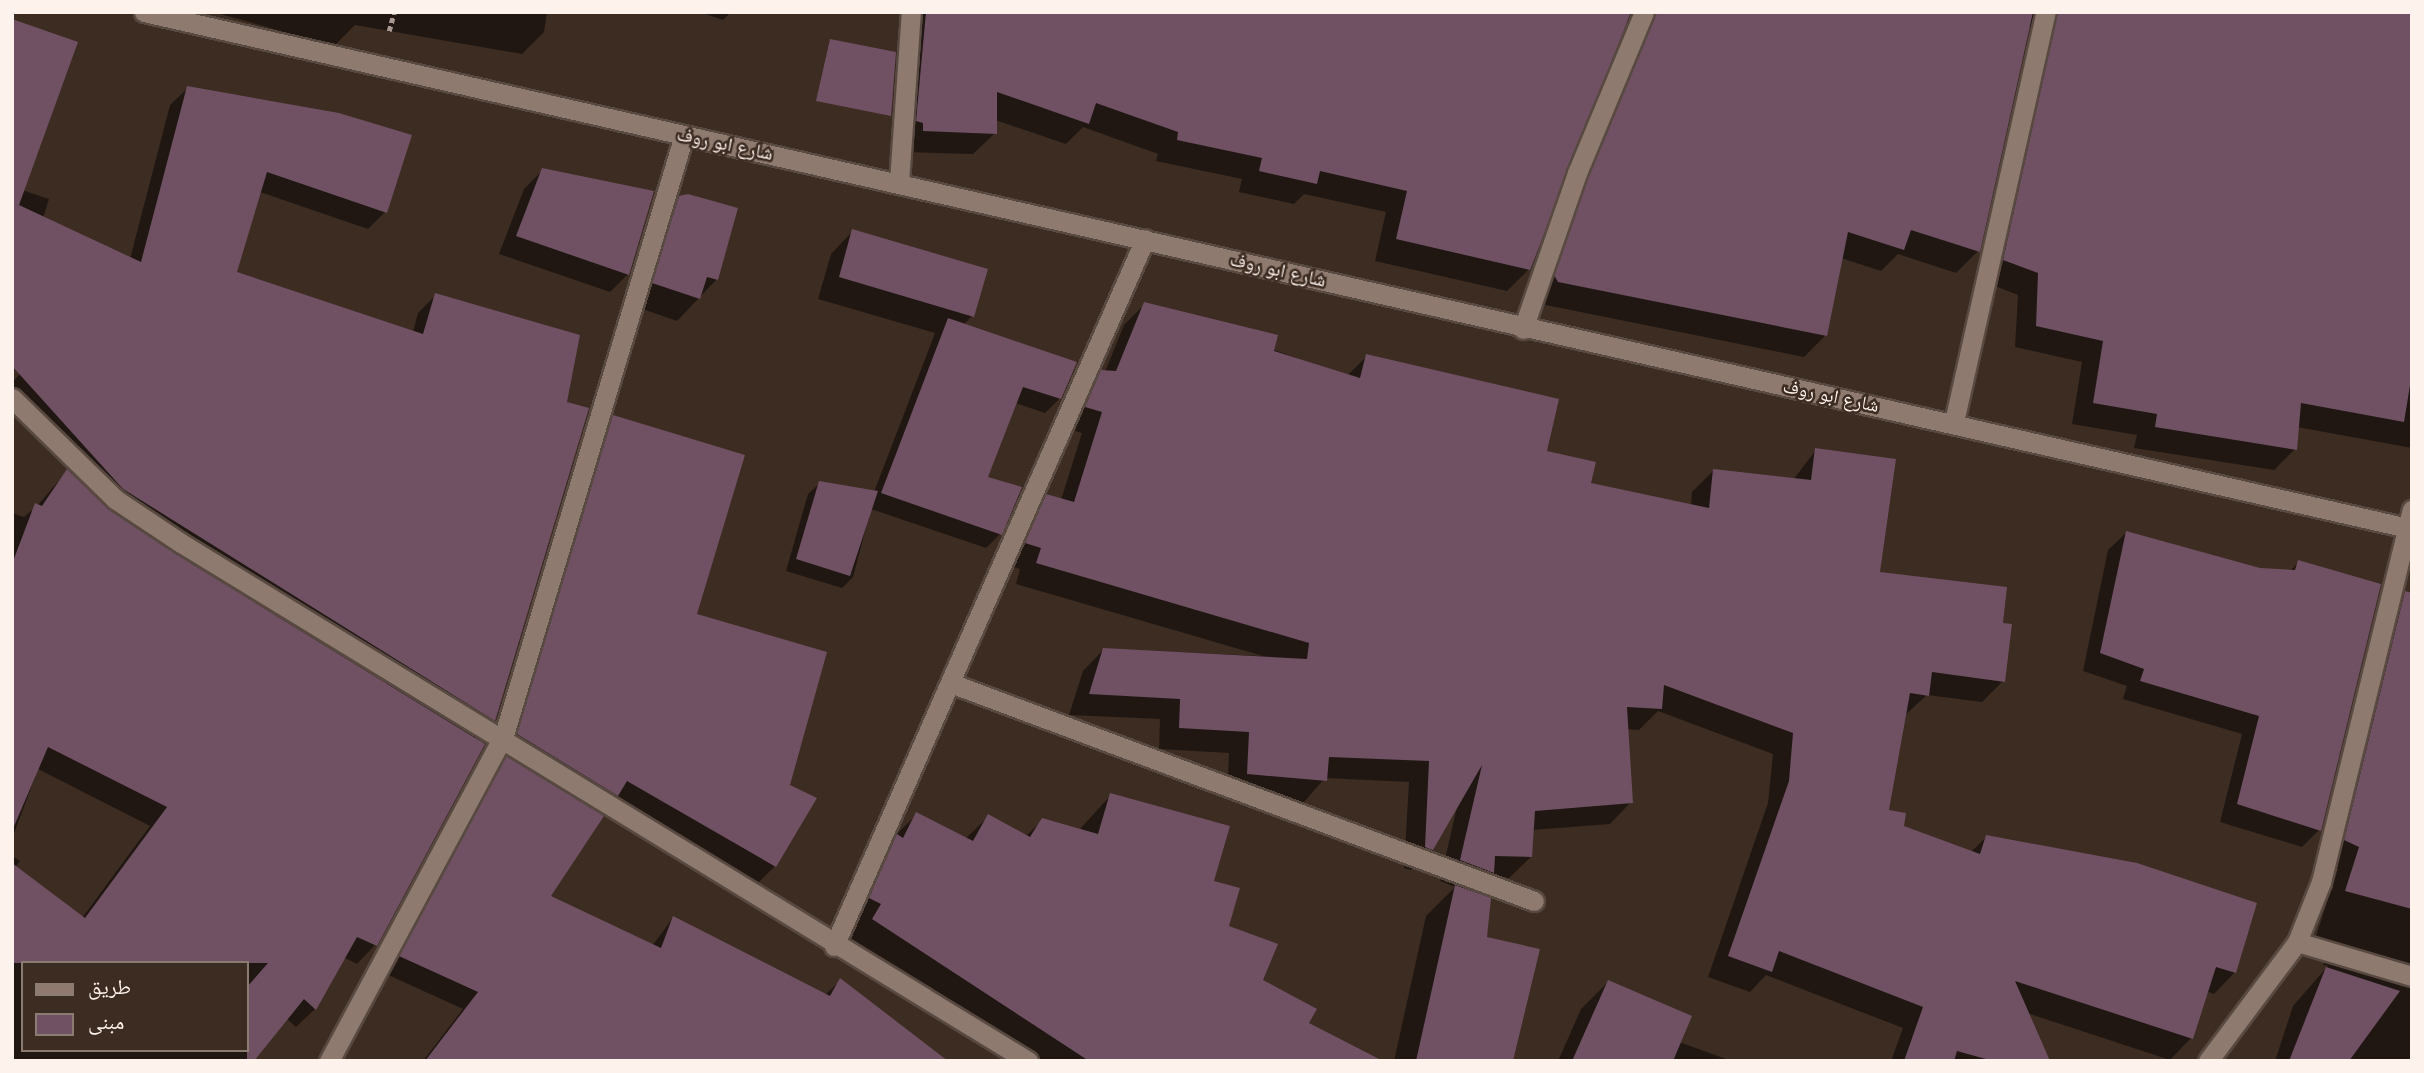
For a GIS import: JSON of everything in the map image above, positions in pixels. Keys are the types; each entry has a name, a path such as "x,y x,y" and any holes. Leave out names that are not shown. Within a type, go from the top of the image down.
{"street":[{"name":"شارع ابو روف","path":"144,12 899,182 1523,329 2411,522"},
{"path":"899,182 911,12"},
{"path":"1523,329 1577,173 1644,12"},
{"path":"1954,422 2046,12"},
{"path":"329,1061 504,735 684,135"},
{"path":"834,946 953,684 1145,239"},
{"path":"12,398 115,499 504,735 834,946 1028,1061"},
{"path":"2208,1061 2297,942 2321,882 2411,522"},
{"path":"953,684 1534,901"},
{"path":"2297,942 2412,976"}],"building":[{"path":"926,12 1631,12 1530,270 1396,239 1407,191 1320,171 1317,184 1259,171 1262,158 1177,140 1178,132 1096,103 1089,124 997,92 997,134 923,131 923,123 916,121"},
{"path":"1656,12 2033,12 1980,252 1911,230 1904,250 1848,232 1827,336 1558,282 1554,275 1588,177"},
{"path":"2058,12 2412,12 2412,373 2404,422 2301,403 2297,450 2155,427 2157,414 2093,403 2103,341 2036,326 2038,273 2003,260"},
{"path":"12,19 78,42 19,205 141,262 187,86 339,113 412,135 387,213 267,172 237,272 423,334 435,293 580,335 567,402 589,408 495,721 123,489 12,366"},
{"path":"830,39 896,52 891,116 816,101"},
{"path":"542,168 654,191 629,275 516,236"},
{"path":"688,194 738,208 718,280 707,277 700,299 652,283 679,196"},
{"path":"852,229 988,269 974,317 839,277"},
{"path":"1144,302 1278,335 1274,351 1360,378 1366,354 1559,399 1547,451 1596,462 1591,483 1709,508 1713,469 1811,480 1815,448 1896,459 1880,572 2007,587 2003,623 2012,624 2005,682 1932,672 1929,696 1910,693 1889,810 1906,813 1904,826 1980,854 1986,835 2137,863 2257,903 2236,973 2216,967 2193,1039 2015,981 2050,1061 1993,1061 1957,1051 1954,1061 1904,1061 1923,1007 1779,951 1772,972 1728,956 1789,781 1793,733 1664,685 1662,709 1627,707 1633,803 1535,811 1532,857 1495,856 1494,873 1460,860 1482,765 1433,850 1425,847 1429,761 1329,757 1327,781 1247,774 1249,732 1179,728 1180,699 1089,694 1103,648 1307,659 1309,643 1036,563 1041,548 1025,543 1046,494 1074,502 1102,412 1085,407 1101,370 1116,371"},
{"path":"948,318 1077,362 1061,399 1023,387 988,477 1022,487 1002,535 881,493"},
{"path":"613,415 745,455 697,614 827,652 790,785 817,798 776,867 627,781 618,796 517,734"},
{"path":"67,469 108,509 174,553 485,744 377,946 357,937 316,1010 304,999 254,1061 247,1061 248,986 268,963 12,963 12,863 85,918 167,807 48,747 12,831 12,564 35,503 42,506"},
{"path":"819,481 878,491 850,576 796,559"},
{"path":"2126,531 2260,568 2295,570 2298,560 2381,584 2321,831 2237,804 2259,716 2140,681 2144,669 2100,653"},
{"path":"2405,591 2412,593 2412,909 2345,891 2359,847 2344,840"},
{"path":"506,756 604,816 551,896 661,948 673,916 830,996 840,978 948,1061 425,1061 478,992 399,956"},
{"path":"1110,793 1230,826 1214,881 1240,888 1229,926 1278,944 1263,980 1317,1009 1309,1023 1383,1061 1089,1061 872,919 881,904 869,898 897,834 903,838 916,812 973,841 988,814 1030,837 1042,818 1098,834"},
{"path":"1455,885 1491,898 1487,937 1540,949 1513,1061 1416,1061"},
{"path":"2326,967 2400,991 2349,1061 2289,1061"},
{"path":"1608,980 1692,1016 1673,1061 1572,1061"}]}
